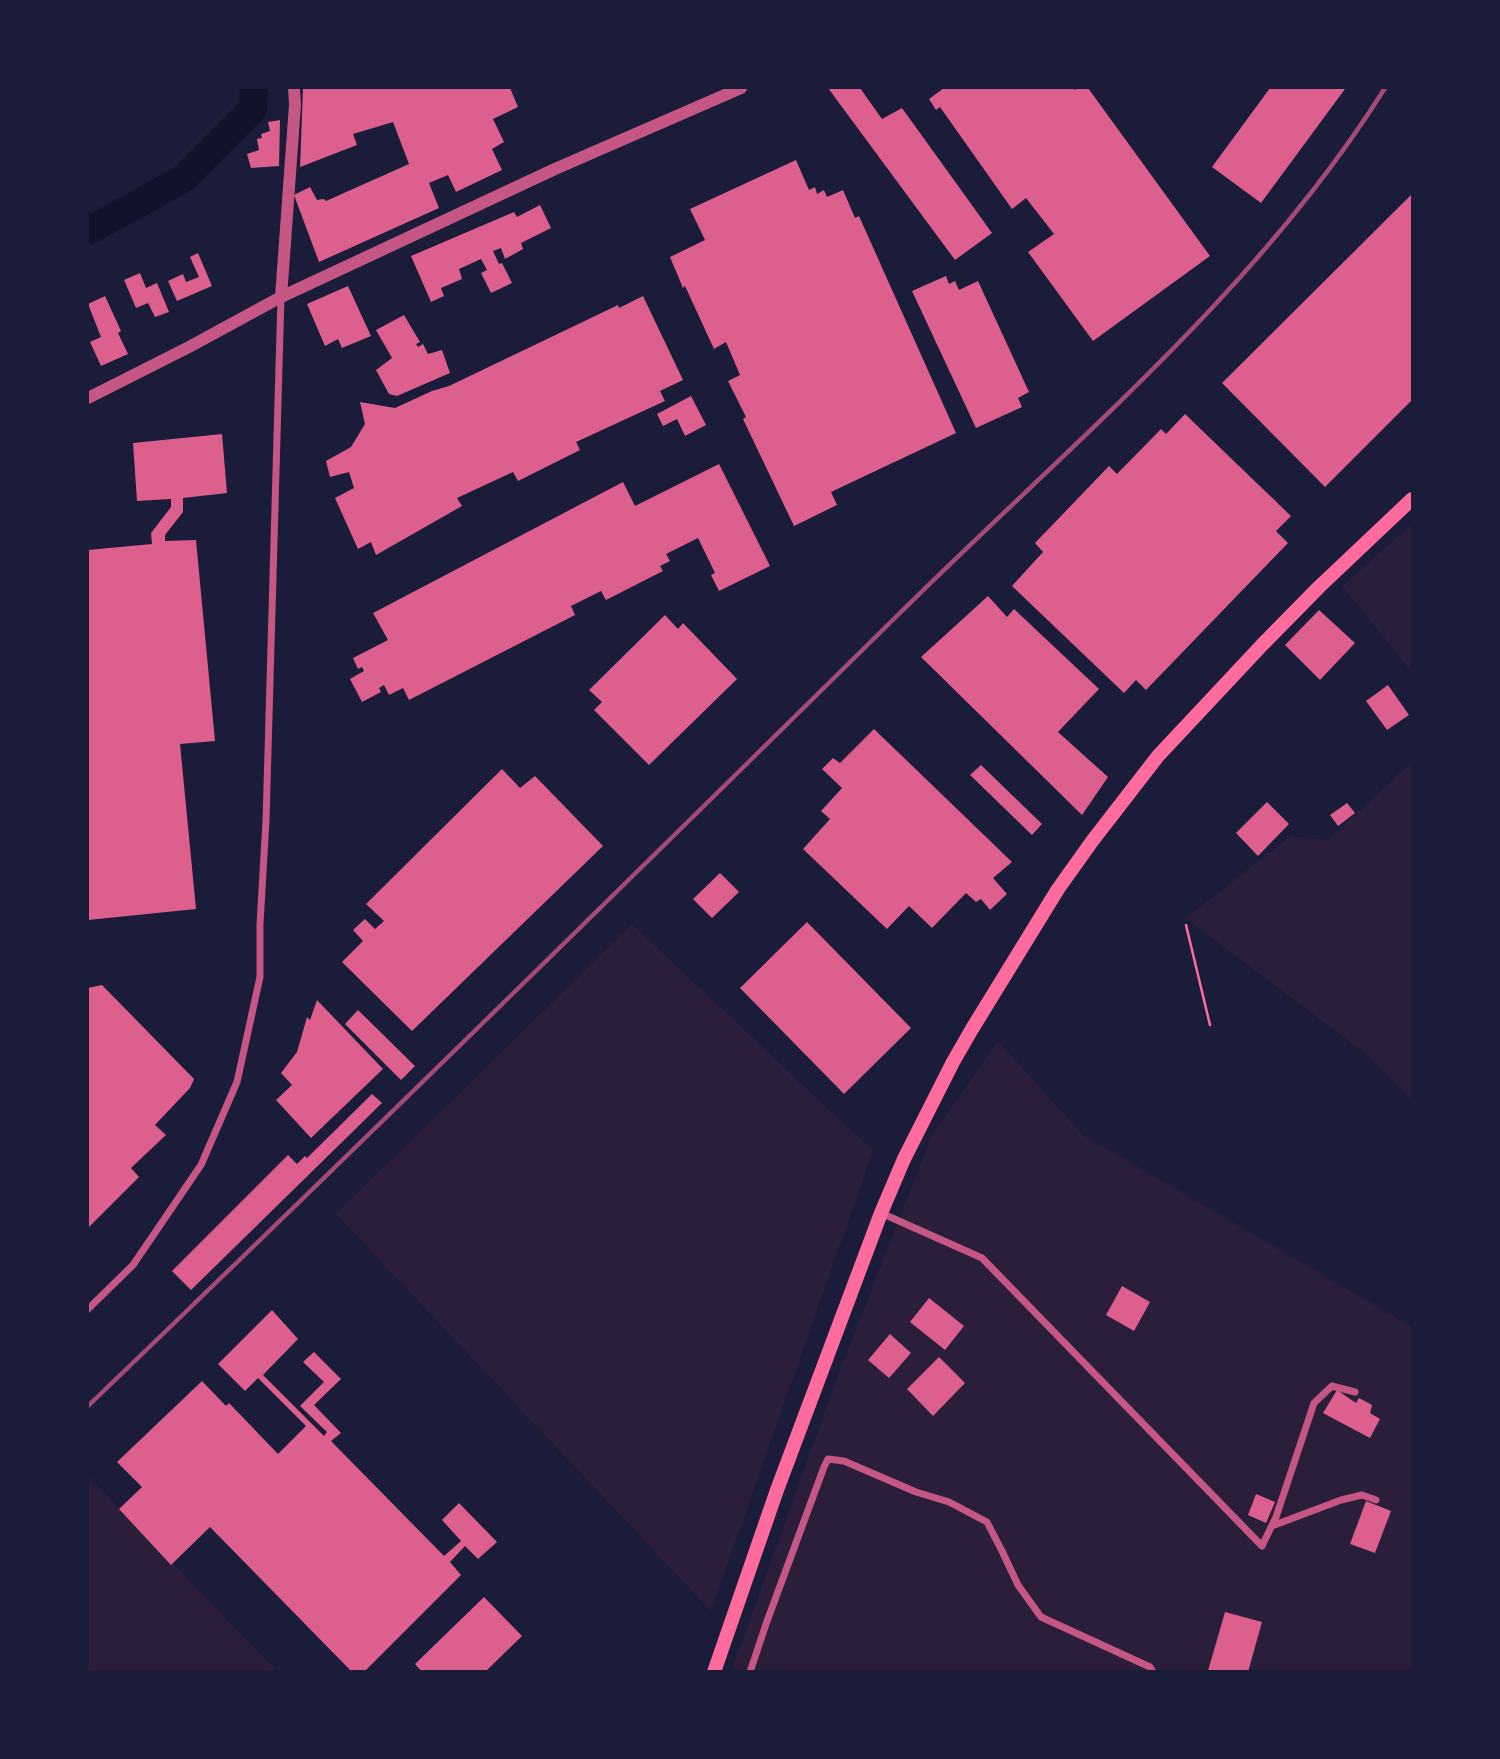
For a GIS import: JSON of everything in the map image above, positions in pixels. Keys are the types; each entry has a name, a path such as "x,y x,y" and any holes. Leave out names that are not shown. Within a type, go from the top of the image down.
{"main road":[{"path":"713,1671 777,1490 881,1213 953,1062 1058,889 1158,757 1190,720 1319,587 1412,499"}],"street":[{"path":"88,1309 133,1265 201,1165 237,1082 260,977 281,297 294,88"},
{"path":"88,398 281,297 555,169 741,88"},
{"path":"881,1213 982,1258 1262,1546 1272,1526 1314,1403 1332,1387 1355,1392"},
{"path":"750,1671 828,1459 844,1461 916,1492 949,1502 986,1522 1018,1585 1041,1617 1150,1667 1153,1671"},
{"path":"1272,1526 1341,1500 1362,1495 1376,1500"}],"path":[{"path":"1186,925 1210,1025"}],"shaded area":[{"path":"1412,524 1412,672 1342,586"},
{"path":"1412,762 1412,1101 1368,1056 1186,918 1291,836 1328,840"},
{"path":"632,924 873,1151 711,1611 336,1214"},
{"path":"998,1041 1083,1135 1412,1327 1412,1671 731,1672 838,1375 932,1135"},
{"path":"88,1476 277,1671 88,1671"}],"building":[{"path":"303,88 510,88 518,107 493,119 504,142 492,149 502,170 456,192 448,175 429,183 439,208 319,262 294,195 310,187 317,200 326,201 409,164 393,122 353,134 357,145 300,167"},
{"path":"828,88 860,88 882,119 902,108 992,233 955,260"},
{"path":"944,88 1088,88 1210,256 1093,341 1028,252 1054,234 1026,198 1012,209 940,107 936,110 929,99"},
{"path":"1270,88 1345,89 1261,203 1212,167"},
{"path":"280,120 279,166 251,168 247,154 259,150 257,139 262,138 261,134 270,131 268,122"},
{"path":"796,160 809,190 815,187 817,194 824,190 827,197 843,190 855,218 859,216 956,433 831,492 837,505 794,526 728,381 740,375 726,342 714,349 670,257 705,240 690,209"},
{"path":"1412,194 1412,400 1325,487 1222,383"},
{"path":"540,205 551,228 521,243 523,249 505,259 501,248 493,251 512,283 491,293 481,273 487,270 481,259 459,269 462,279 441,288 444,296 431,302 411,256 514,212 517,217"},
{"path":"198,253 212,286 177,301 168,281 183,274 186,282 199,277 190,257"},
{"path":"140,273 146,288 157,283 169,312 155,317 148,303 136,308 124,280"},
{"path":"946,276 949,284 955,281 959,290 978,281 1029,392 1018,398 1022,407 976,428 912,291"},
{"path":"348,286 371,336 342,348 338,339 325,346 307,304"},
{"path":"105,296 128,354 101,366 90,342 101,337 88,304"},
{"path":"643,296 683,380 660,391 665,401 576,442 580,450 518,481 513,472 457,498 462,506 376,555 371,542 358,549 335,498 354,488 349,472 330,477 326,461 351,447 365,424 360,402 395,408 449,386 618,305 619,308"},
{"path":"404,315 420,342 416,344 418,347 423,344 428,354 442,350 450,373 397,396 389,394 376,370 392,358 376,330"},
{"path":"691,396 706,425 685,436 677,419 663,426 657,414"},
{"path":"1185,414 1291,516 1276,531 1288,543 1146,690 1136,680 1124,693 1012,586 1043,552 1035,543 1109,466 1117,474 1161,429 1166,434"},
{"path":"222,434 227,493 183,498 183,512 165,535 165,541 196,540 215,741 180,744 196,909 88,920 88,550 152,544 151,533 171,507 171,499 137,501 133,443"},
{"path":"719,464 770,566 719,591 711,575 715,573 698,538 666,554 670,561 660,566 663,571 606,600 601,591 571,606 575,615 409,700 403,688 389,695 384,685 379,688 381,692 362,702 350,679 364,671 362,667 358,669 353,658 388,640 373,613 623,482 635,506"},
{"path":"988,596 1007,617 1014,609 1099,689 1058,732 1108,777 1082,815 921,657"},
{"path":"1319,610 1355,643 1320,680 1285,645"},
{"path":"665,615 678,629 683,623 737,679 649,765 594,710 602,702 589,690"},
{"path":"1388,685 1409,715 1387,730 1366,701"},
{"path":"874,729 1012,862 993,878 1007,894 990,910 981,899 976,902 966,893 932,928 909,906 887,929 803,849 830,819 821,811 842,788 822,769 833,758 840,763"},
{"path":"981,765 1042,824 1032,835 970,775"},
{"path":"502,769 520,788 535,776 603,846 412,1031 342,962 363,941 353,930 365,919 375,929 384,921 366,904"},
{"path":"1267,802 1289,824 1258,856 1236,833"},
{"path":"1347,803 1355,813 1338,826 1330,815"},
{"path":"720,873 739,892 712,918 693,899"},
{"path":"807,922 911,1028 844,1094 740,988"},
{"path":"102,985 194,1079 190,1088 155,1125 166,1135 131,1168 139,1177 88,1228 88,988"},
{"path":"317,1000 383,1069 311,1138 276,1100 292,1085 281,1073 297,1052 307,1017 310,1020"},
{"path":"358,1010 415,1066 401,1080 345,1024"},
{"path":"372,1094 382,1103 191,1290 172,1271 288,1155 297,1164 305,1156 307,1158"},
{"path":"1122,1286 1150,1302 1134,1331 1106,1315"},
{"path":"929,1298 964,1326 945,1350 910,1322"},
{"path":"272,1310 298,1339 263,1375 324,1436 327,1432 300,1406 324,1382 303,1362 314,1352 341,1379 314,1405 341,1433 331,1441 444,1556 461,1541 442,1520 459,1503 497,1542 478,1559 465,1546 450,1562 461,1575 364,1672 352,1672 210,1527 171,1565 119,1509 142,1487 117,1462 202,1381 226,1406 229,1403 278,1454 306,1426 258,1378 245,1391 218,1364"},
{"path":"890,1334 911,1353 889,1378 868,1360"},
{"path":"939,1357 965,1383 933,1416 907,1389"},
{"path":"1337,1390 1356,1403 1359,1398 1372,1405 1370,1413 1380,1419 1370,1438 1323,1413"},
{"path":"1256,1494 1275,1502 1266,1523 1248,1515"},
{"path":"1366,1501 1391,1511 1375,1553 1350,1544"},
{"path":"484,1597 522,1636 485,1672 422,1672 415,1664"},
{"path":"1225,1612 1262,1622 1248,1672 1208,1671"}],"waterway":[{"path":"88,231 183,179 253,109 254,88"}],"railway":[{"path":"88,1406 1161,360 1281,231 1335,161 1385,88"}]}
